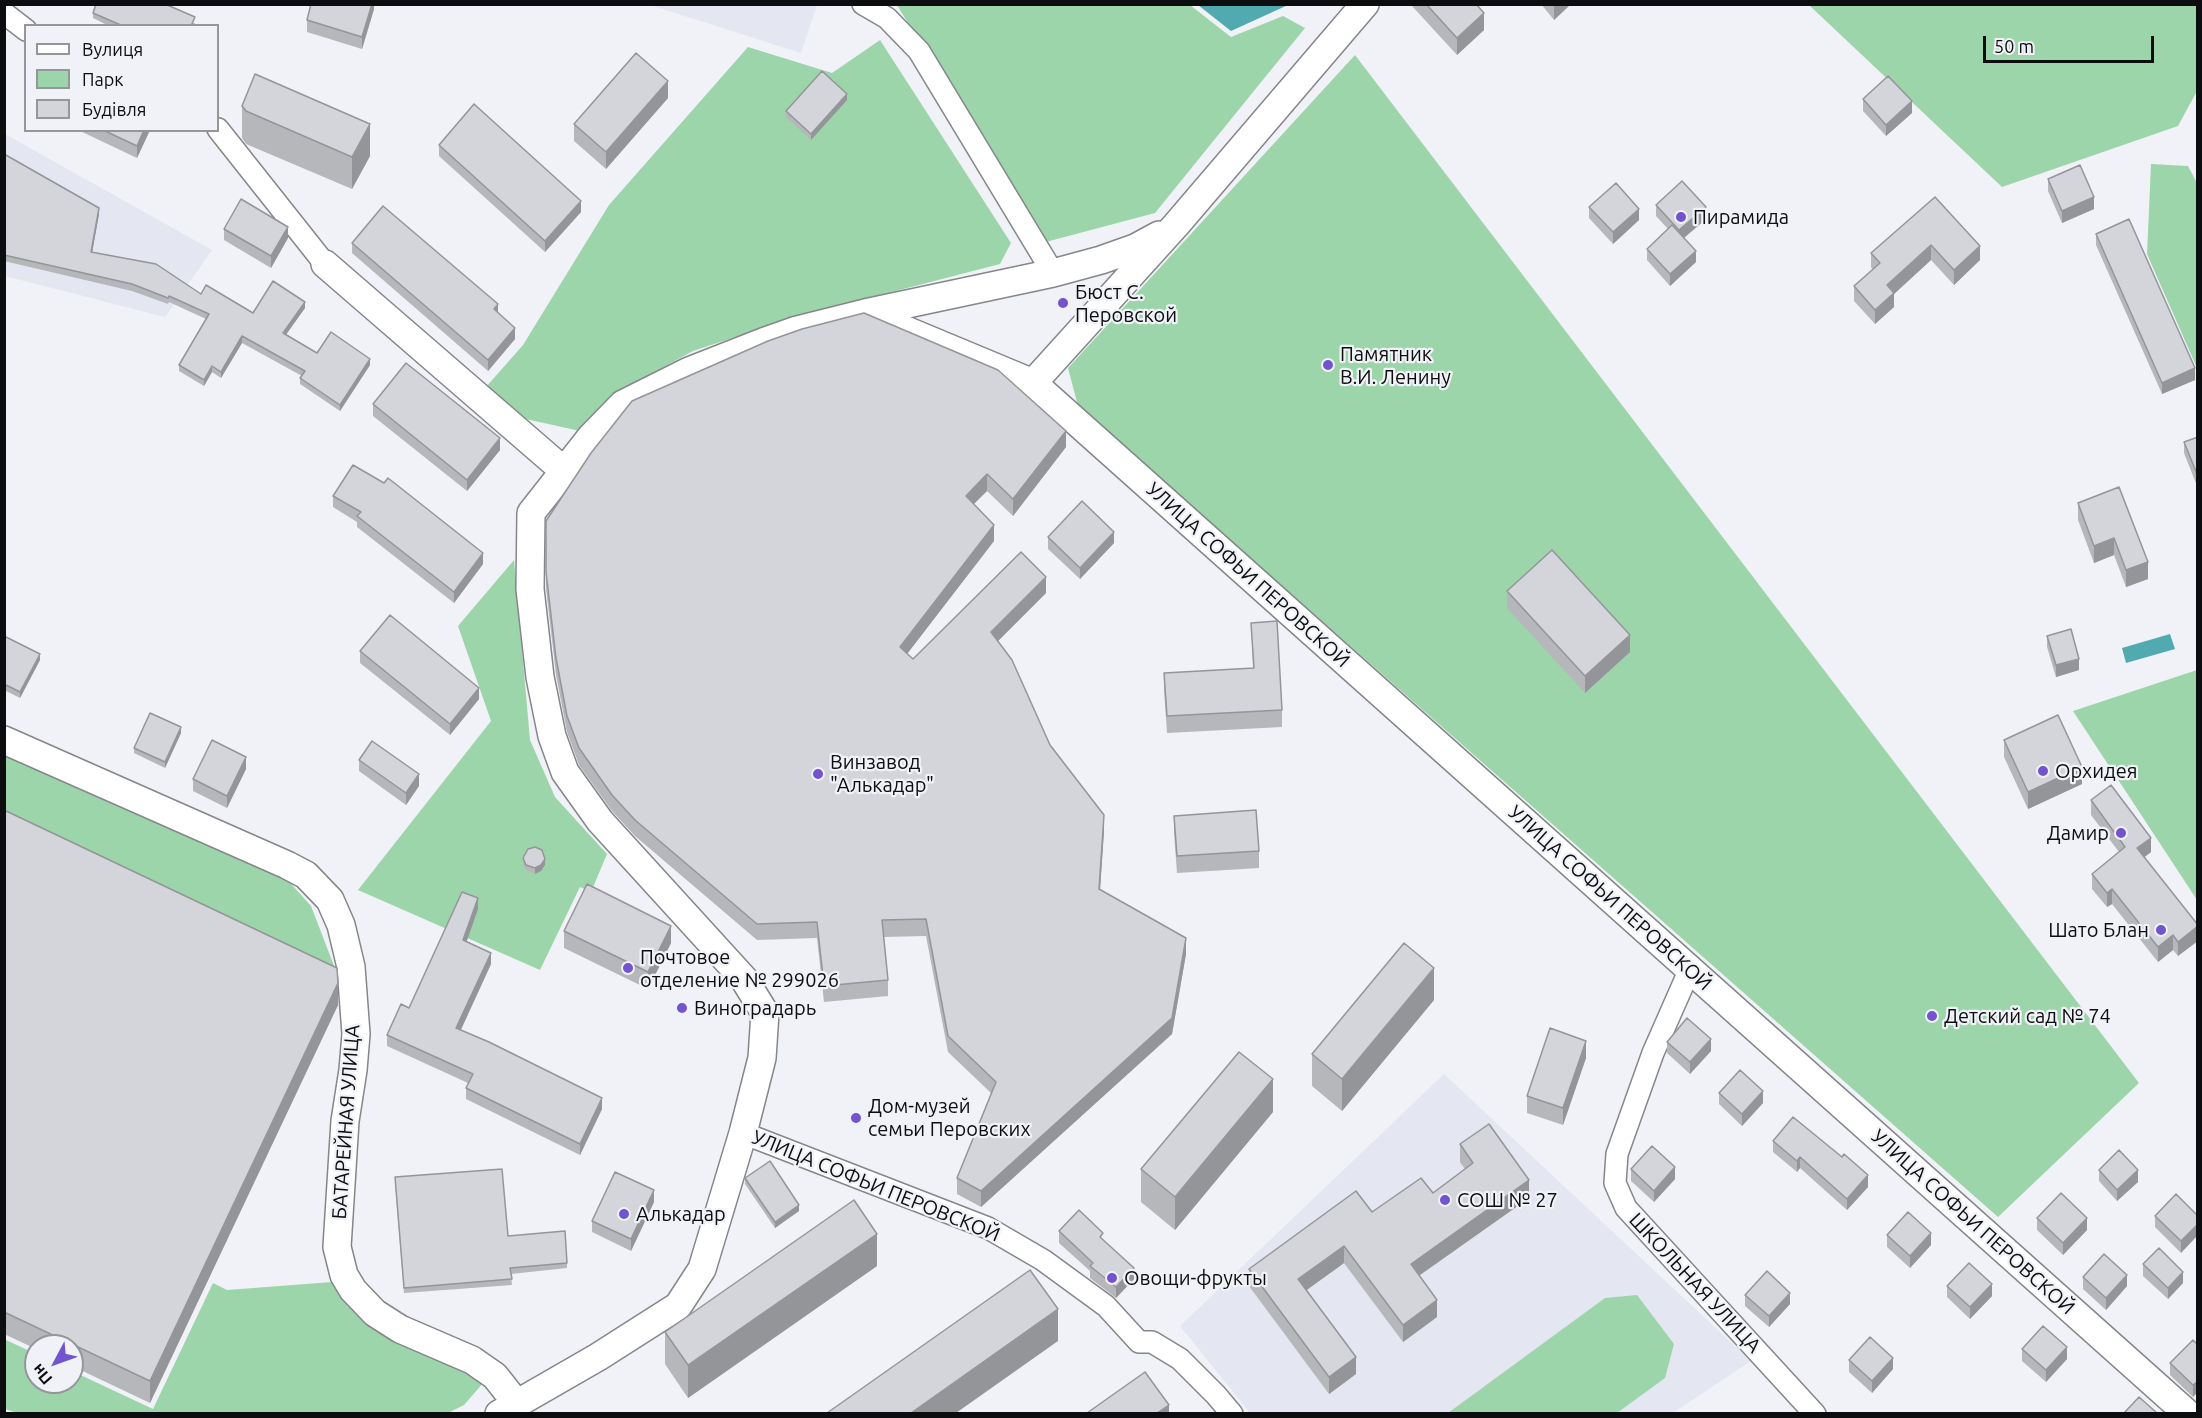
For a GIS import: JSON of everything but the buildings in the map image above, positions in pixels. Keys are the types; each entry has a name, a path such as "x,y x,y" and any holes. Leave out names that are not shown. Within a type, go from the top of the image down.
{"street":[{"path":"863,4 887,18 919,51 1053,273"},
{"path":"1033,383 1176,225 1365,4"},
{"path":"4,13 24,28"},
{"path":"219,130 325,264 563,470"},
{"path":"865,313 1053,273 1101,260 1135,248 1176,225"},
{"name":"УЛИЦА СОФЬИ ПЕРОВСКОЙ","path":"508,1408 598,1357 678,1306 702,1269 743,1132 762,1058 765,1013 744,979 600,821 565,772 552,736 540,677 530,589 531,513 590,438 623,405 689,371 762,342 797,330 865,313 1033,383 2188,1413"},
{"name":"БАТАРЕЙНАЯ УЛИЦА","path":"4,740 287,865 306,875 330,900 341,925 351,967 356,1034 345,1121 337,1247 344,1275 353,1290 375,1313 400,1329 472,1360 495,1376 508,1408"},
{"name":"ШКОЛЬНАЯ УЛИЦА","path":"1690,969 1653,1053 1617,1154 1616,1183 1626,1208 1815,1413"},
{"name":"УЛИЦА СОФЬИ ПЕРОВСКОЙ","path":"743,1132 988,1228 1043,1260 1106,1306 1140,1342 1152,1342 1180,1359 1232,1413"}],"shaded area":[{"path":"650,5 817,5 801,53"},
{"path":"5,134 212,250 165,317 5,276"},
{"name":"СОШ № 27","path":"1444,1074 1751,1361 1673,1413 1250,1413 1180,1326"}],"green space":[{"path":"897,5 1190,5 1231,37 1283,16 1305,28 1155,213 1042,243"},
{"path":"1809,5 2197,5 2197,91 2178,126 2002,187"},
{"path":"880,40 1011,243 1000,264 799,316 693,351 612,395 580,431 521,418 486,387 523,345 609,205 748,47 832,73"},
{"path":"1355,55 2139,1083 1998,1217 1078,406 1068,368"},
{"path":"2151,164 2188,166 2197,183 2197,368 2147,254"},
{"path":"514,560 530,740 555,797 607,854 591,892 580,887 540,970 358,890 491,721 458,626"},
{"path":"2198,670 2197,900 2073,711"},
{"path":"4,746 276,867 311,906 343,989 5,828"},
{"path":"332,1282 373,1328 448,1359 484,1382 464,1405 448,1413 18,1413 5,1409 4,1339 24,1348 24,1394 84,1394 84,1377 153,1409 213,1283 227,1290"},
{"path":"1637,1295 1674,1344 1665,1378 1617,1413 1448,1413 1605,1298"}],"water":[{"path":"1198,5 1288,5 1231,31"},
{"path":"2170,634 2175,649 2126,663 2122,648"}],"place":[{"name":"Пирамида","path":"1681,217"},
{"name":"Бюст С. Перовской","path":"1063,303"},
{"name":"Памятник В.И. Ленину","path":"1328,365"},
{"name":"Орхидея","path":"2043,771"},
{"name":"Винзавод \"Алькадар\"","path":"818,774"},
{"name":"Дамир","path":"2121,833"},
{"name":"Шато Блан","path":"2161,930"},
{"name":"Почтовое отделение № 299026","path":"628,968"},
{"name":"Виноградарь","path":"682,1008"},
{"name":"Детский сад № 74","path":"1932,1016"},
{"name":"Дом-музей семьи Перовских","path":"856,1118"},
{"name":"СОШ № 27","path":"1445,1200"},
{"name":"Алькадар","path":"624,1214"},
{"name":"Овощи-фрукты","path":"1112,1278"}]}
